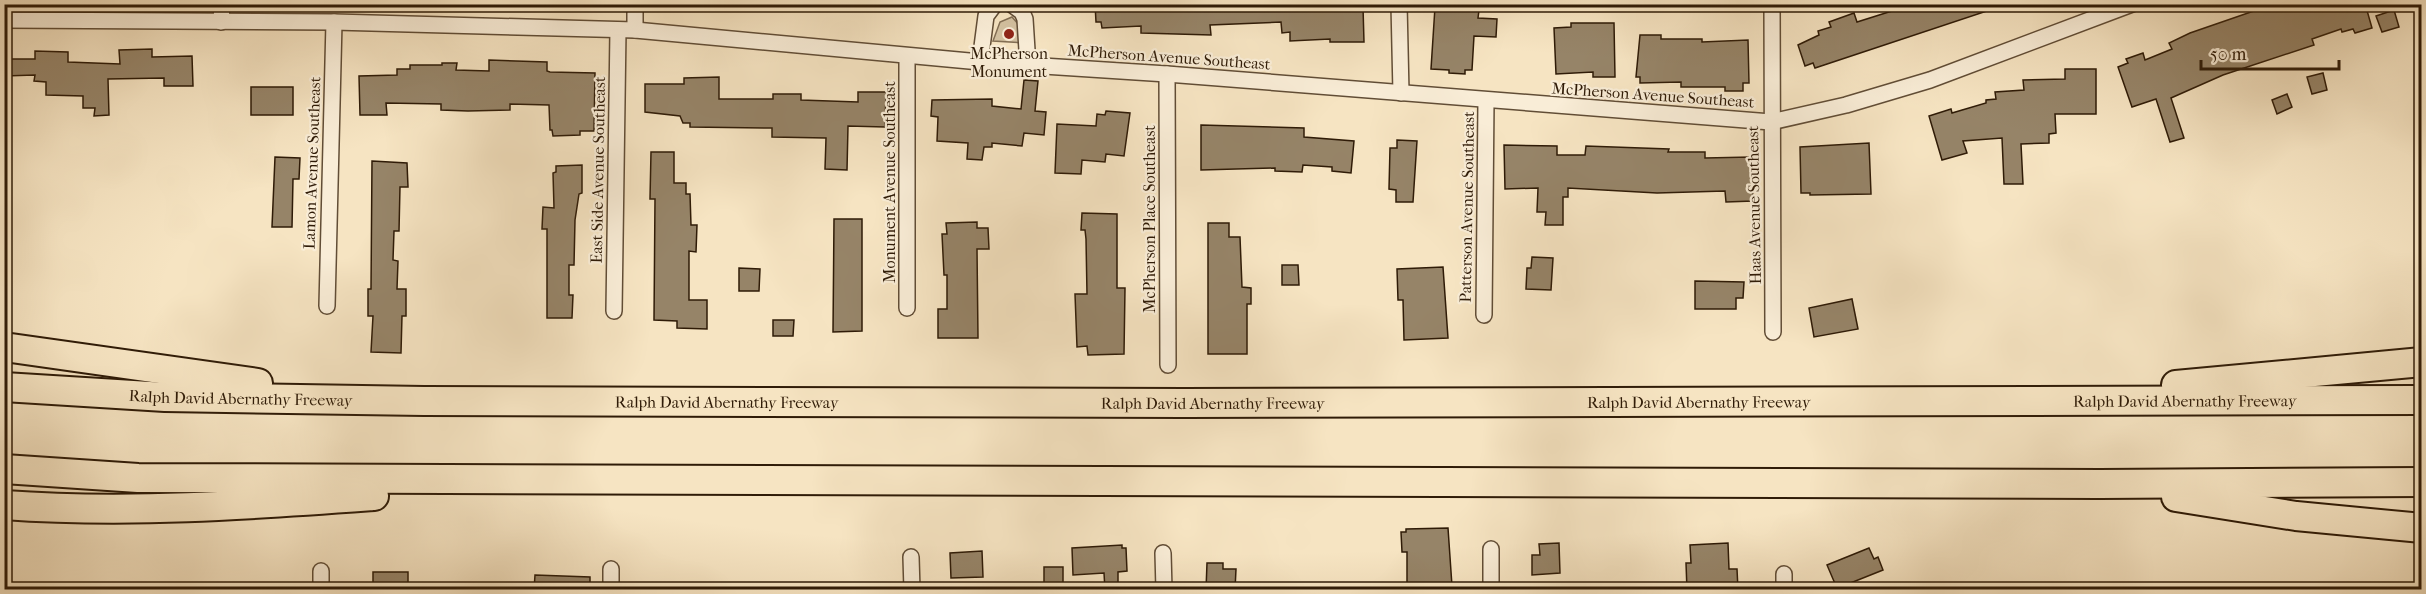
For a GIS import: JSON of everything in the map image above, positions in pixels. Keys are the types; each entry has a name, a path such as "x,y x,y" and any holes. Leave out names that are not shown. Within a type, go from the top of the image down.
{"highway":[{"path":"4,347 188,374 424,401"},
{"path":"1977,400 2294,375 2421,362"},
{"name":"Ralph David Abernathy Freeway","path":"4,387 165,397 424,401 1185,403 2421,400"},
{"path":"4,469 138,478 2100,484 2421,482"},
{"path":"4,505 95,510 187,509 582,480"},
{"path":"2100,484 2296,516 2421,528"}],"street":[{"path":"221,22 222,4"},
{"path":"635,4 635,30"},
{"path":"980,62 986,16 995,4"},
{"path":"1011,4 1022,12 1025,19 1028,66"},
{"path":"1399,4 1401,93"},
{"name":"Haas Avenue Southeast","path":"1772,4 1773,333"},
{"name":"McPherson Avenue Southeast","path":"4,20 334,22 635,30 1028,66 1167,74 1771,122 1846,105 1930,80 2132,4"},
{"name":"Lamon Avenue Southeast","path":"327,306 334,22"},
{"name":"East Side Avenue Southeast","path":"614,311 618,30"},
{"name":"Monument Avenue Southeast","path":"907,56 907,308"},
{"name":"McPherson Place Southeast","path":"1167,74 1168,365"},
{"name":"Patterson Avenue Southeast","path":"1484,315 1486,100"},
{"path":"1491,549 1491,590"},
{"path":"1164,553 1164,590"},
{"path":"911,557 912,590"},
{"path":"611,569 611,590"},
{"path":"321,570 321,590"}],"shaded area":[{"path":"1012,17 1020,26 1024,43 993,41 1000,22"}],"building":[{"path":"1095,4 1309,4 1309,8 1363,7 1364,42 1330,42 1330,39 1290,41 1290,32 1282,33 1281,22 1210,25 1211,35 1141,33 1141,26 1102,28 1101,22 1096,22"},
{"path":"1914,4 1999,4 1999,7 1815,68 1813,63 1805,66 1798,45 1819,35 1818,31 1831,27 1829,22 1854,13 1857,22"},
{"path":"2274,4 2354,4 2356,10 2366,7 2372,28 2355,33 2353,29 2342,32 2341,29 2312,39 2314,45 2223,75 2171,98 2184,138 2170,142 2156,99 2132,107 2118,67 2128,63 2126,59 2143,53 2145,60 2172,49 2169,43 2190,33"},
{"path":"1435,7 1479,10 1478,18 1497,19 1496,37 1474,36 1472,70 1465,70 1465,74 1431,69"},
{"path":"2394,10 2399,27 2382,32 2376,16"},
{"path":"1571,23 1614,23 1615,77 1593,77 1593,72 1556,74 1554,28 1571,27"},
{"path":"1640,35 1661,35 1661,39 1702,39 1702,42 1748,40 1749,83 1743,83 1743,91 1725,91 1725,87 1681,87 1681,82 1640,83 1640,77 1636,77"},
{"path":"152,49 152,57 192,56 193,86 164,86 164,78 108,79 109,115 94,116 95,108 83,108 83,96 46,95 46,82 34,81 35,75 4,76 4,59 35,59 35,51 68,52 68,62 120,64 119,50"},
{"path":"489,60 547,62 547,71 550,72 595,73 594,131 580,131 580,135 553,136 550,130 549,105 510,104 510,110 468,111 441,110 441,104 386,103 387,115 360,115 359,76 397,75 397,69 410,69 410,65 442,65 442,63 457,63 456,70 489,71"},
{"path":"2065,69 2096,69 2096,114 2055,114 2056,133 2049,134 2049,143 2021,144 2023,184 2004,184 2002,138 1963,141 1967,153 1942,160 1929,116 1951,109 1952,113 1986,103 1986,100 1996,99 1995,92 2024,90 2023,80 2065,79"},
{"path":"2323,73 2327,90 2312,94 2307,77"},
{"path":"719,77 719,99 773,99 773,94 801,94 801,100 858,102 858,92 886,92 885,127 848,126 847,170 825,169 826,138 772,137 772,128 690,127 690,123 683,123 680,116 645,112 645,84 684,84 684,78"},
{"path":"1024,80 1038,81 1035,111 1046,112 1044,135 1024,133 1022,146 992,143 992,147 984,147 982,160 967,159 968,143 937,141 938,117 931,116 932,100 992,99 992,106 1021,109"},
{"path":"251,87 293,87 293,115 251,115"},
{"path":"2287,94 2292,107 2277,114 2272,100"},
{"path":"1106,111 1130,113 1124,156 1106,154 1105,162 1082,160 1081,174 1055,173 1057,124 1096,126 1097,114 1105,115"},
{"path":"1201,125 1304,128 1304,137 1354,141 1351,173 1332,171 1332,167 1303,165 1302,172 1275,171 1275,168 1201,170"},
{"path":"1397,140 1417,141 1413,202 1396,202 1396,190 1389,189 1390,148 1397,148"},
{"path":"1869,143 1871,194 1810,195 1810,193 1801,193 1800,147"},
{"path":"1504,145 1557,146 1557,155 1585,155 1586,146 1669,149 1668,152 1705,152 1705,158 1751,157 1753,201 1726,202 1725,191 1657,193 1568,188 1568,197 1563,197 1563,225 1545,225 1546,212 1537,212 1538,188 1505,189"},
{"path":"651,152 674,152 674,183 686,183 686,194 690,194 691,225 697,225 696,252 689,251 689,300 707,300 707,329 677,328 677,321 654,320 655,199 650,199"},
{"path":"275,157 300,158 299,179 293,179 292,227 272,227"},
{"path":"372,161 407,163 408,187 400,187 399,231 394,231 393,260 398,261 397,289 406,289 406,316 402,316 401,353 371,352 373,316 368,316 368,289 371,289"},
{"path":"582,165 582,193 579,194 575,220 574,265 569,265 569,295 573,295 572,318 547,318 547,229 542,229 543,207 554,208 553,173 556,172 556,166"},
{"path":"1082,213 1117,214 1117,288 1125,288 1124,354 1088,355 1087,346 1077,347 1075,294 1087,294 1086,239 1085,230 1081,230"},
{"path":"834,219 862,219 862,331 833,332"},
{"path":"977,222 977,228 988,228 989,249 977,249 978,338 938,338 938,309 947,309 947,275 944,275 942,234 947,234 946,223"},
{"path":"1208,223 1229,223 1229,237 1240,237 1242,287 1251,288 1251,304 1247,304 1247,354 1208,354"},
{"path":"1532,257 1553,258 1551,290 1526,289 1527,268 1531,268"},
{"path":"1282,265 1298,265 1299,285 1282,285"},
{"path":"1443,267 1448,338 1404,340 1403,300 1398,300 1397,269"},
{"path":"739,268 760,269 759,291 739,291"},
{"path":"1695,281 1744,282 1743,298 1736,298 1736,309 1695,309"},
{"path":"1852,299 1858,329 1814,337 1809,308"},
{"path":"773,320 794,320 793,336 773,336"},
{"path":"1448,528 1452,586 1447,586 1446,590 1407,590 1407,552 1402,552 1401,532 1406,532 1406,529"},
{"path":"1559,543 1560,573 1532,575 1532,555 1540,555 1539,544"},
{"path":"1728,543 1729,569 1737,569 1738,590 1687,590 1686,563 1691,563 1690,545"},
{"path":"1122,545 1122,548 1126,548 1127,571 1118,572 1118,590 1105,590 1104,573 1073,575 1072,548"},
{"path":"1869,548 1874,559 1878,557 1883,570 1843,586 1842,583 1836,586 1827,565"},
{"path":"982,551 983,577 951,578 950,553"},
{"path":"1207,563 1223,563 1223,569 1236,569 1235,590 1206,590"},
{"path":"1044,567 1063,567 1063,584 1044,584"},
{"path":"373,572 408,572 408,590 373,590"},
{"path":"535,575 590,577 590,590 534,590"}],"place":[{"name":"McPherson Monument","path":"1009,34"}]}
